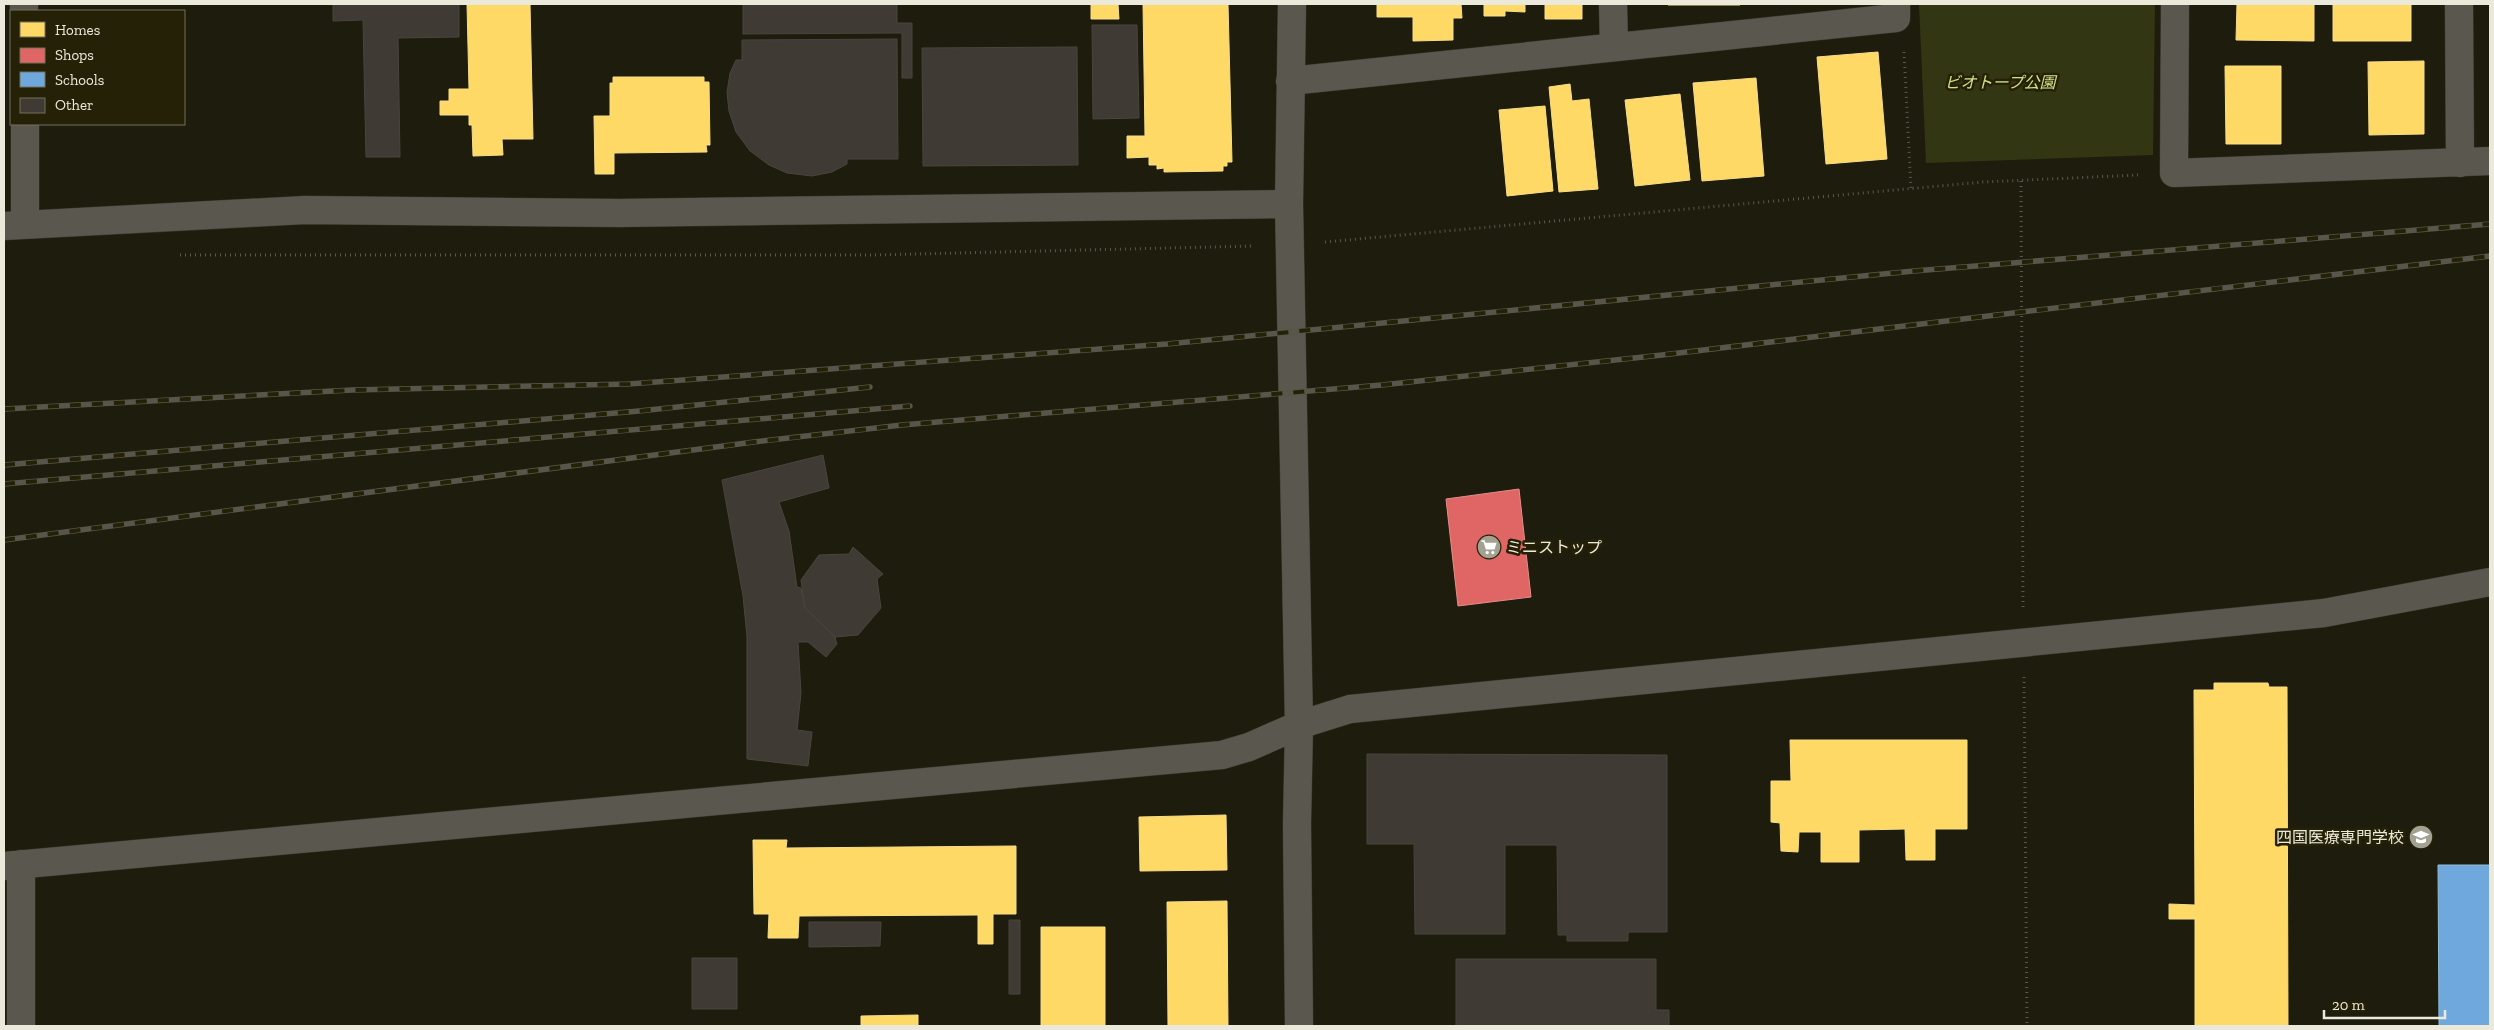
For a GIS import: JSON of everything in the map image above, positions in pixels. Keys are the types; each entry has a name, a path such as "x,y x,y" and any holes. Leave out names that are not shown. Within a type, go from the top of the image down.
{"street":[{"path":"1292,4 1289,204 1299,725 1297,824 1299,1026"},
{"path":"1613,4 1614,47"},
{"path":"2175,4 2174,173 2460,163 2490,160"},
{"path":"2460,4 2460,163"},
{"path":"1290,81 1614,47 1896,11"},
{"path":"24,125 14,225 305,210 619,214 1289,204"},
{"path":"21,1026 12,865 1222,755 1249,747 1299,725 1350,709 2324,613 2490,582"}],"path":[{"path":"1896,11 1904,44 1911,189"},
{"path":"1333,242 1911,189 2174,173"},
{"path":"2021,181 2027,1026"},
{"path":"176,254 873,255 1248,246"}],"green space":[{"name":"ビオトープ公園","path":"1919,4 2155,4 2153,155 1926,163"}],"building: Homes":[{"path":"467,4 530,4 533,139 502,139 503,155 473,156 472,125 469,125 469,115 440,115 440,101 449,101 449,89 469,89"},
{"path":"1091,4 1118,4 1119,19 1091,19"},
{"path":"1143,4 1228,4 1232,162 1227,162 1227,166 1223,166 1223,171 1164,172 1164,168 1157,169 1157,165 1149,165 1149,157 1127,158 1127,136 1145,136"},
{"path":"1377,4 1461,4 1462,18 1453,18 1453,40 1413,41 1413,17 1377,17"},
{"path":"1484,4 1525,4 1525,12 1505,11 1505,16 1484,16"},
{"path":"1545,4 1582,4 1582,19 1545,19"},
{"path":"1740,4 1740,5 1668,5"},
{"path":"2237,4 2314,4 2314,41 2236,40"},
{"path":"2333,4 2411,4 2411,41 2333,41"},
{"path":"1878,52 1887,159 1826,164 1817,57"},
{"path":"2424,61 2424,134 2369,135 2368,62"},
{"path":"2225,66 2281,66 2281,144 2226,144"},
{"path":"613,77 704,77 704,82 709,82 710,145 706,145 707,152 614,153 614,174 595,174 594,116 610,116 610,83 613,83"},
{"path":"1756,78 1764,176 1702,181 1693,83"},
{"path":"1570,84 1572,101 1589,99 1598,189 1559,192 1549,87"},
{"path":"1680,94 1690,180 1635,186 1625,100"},
{"path":"1545,106 1553,191 1507,196 1499,110"},
{"path":"2214,683 2268,683 2269,687 2287,687 2288,1026 2195,1026 2195,919 2169,919 2169,904 2195,905 2194,690 2214,690"},
{"path":"1790,740 1967,740 1967,829 1935,829 1935,860 1906,860 1905,829 1859,830 1859,862 1821,862 1821,832 1799,832 1798,852 1781,851 1780,823 1771,822 1771,781 1791,781"},
{"path":"1226,815 1227,870 1140,871 1139,817"},
{"path":"753,840 787,840 786,848 1016,846 1016,914 993,914 993,944 978,944 978,915 799,916 798,938 768,938 769,914 754,914"},
{"path":"1227,901 1228,1026 1168,1026 1167,902"},
{"path":"1041,927 1105,927 1105,1026 1041,1026"},
{"path":"918,1015 918,1026 861,1026 861,1016"}],"building: Shops":[{"path":"1519,489 1531,597 1458,606 1446,499"}],"building: Schools":[{"path":"2438,865 2490,865 2490,1026 2439,1026"}],"building: Other":[{"path":"333,4 459,4 459,37 398,38 400,157 366,157 363,20 333,21"},
{"path":"743,4 897,4 897,23 912,23 912,78 902,78 902,33 743,34"},
{"path":"1092,25 1137,25 1139,118 1093,119"},
{"path":"897,39 898,159 847,159 847,164 832,172 812,176 787,173 769,165 750,151 736,132 729,111 727,92 730,73 736,60 742,60 742,40"},
{"path":"1077,47 1078,165 923,166 922,48"},
{"path":"823,455 829,488 779,502 789,531 797,587 801,588 805,608 835,637 837,644 826,657 808,642 798,642 801,693 797,730 812,732 808,766 747,759 747,637 743,596 722,480"},
{"path":"853,547 883,574 877,579 881,608 858,635 835,637 805,608 801,580 819,555 849,554"},
{"path":"1367,754 1667,755 1667,932 1628,932 1628,941 1567,941 1567,935 1558,935 1557,845 1505,845 1505,934 1415,934 1414,844 1367,844"},
{"path":"1009,920 1020,920 1020,994 1009,994"},
{"path":"809,922 881,922 880,946 809,947"},
{"path":"692,958 737,958 737,1009 692,1009"},
{"path":"1456,959 1656,959 1656,1010 1669,1010 1669,1026 1456,1026"}],"railway":[{"path":"4,409 352,390 629,384 1167,344 1914,271 2490,224"},
{"path":"4,540 754,442 902,425 1382,385 1662,355 2490,256"},
{"path":"4,465 639,411 870,387"},
{"path":"4,484 910,406"}],"place":[{"name":"ミニストップ","path":"1489,547"},
{"name":"四国医療専門学校","path":"2421,837"}]}
